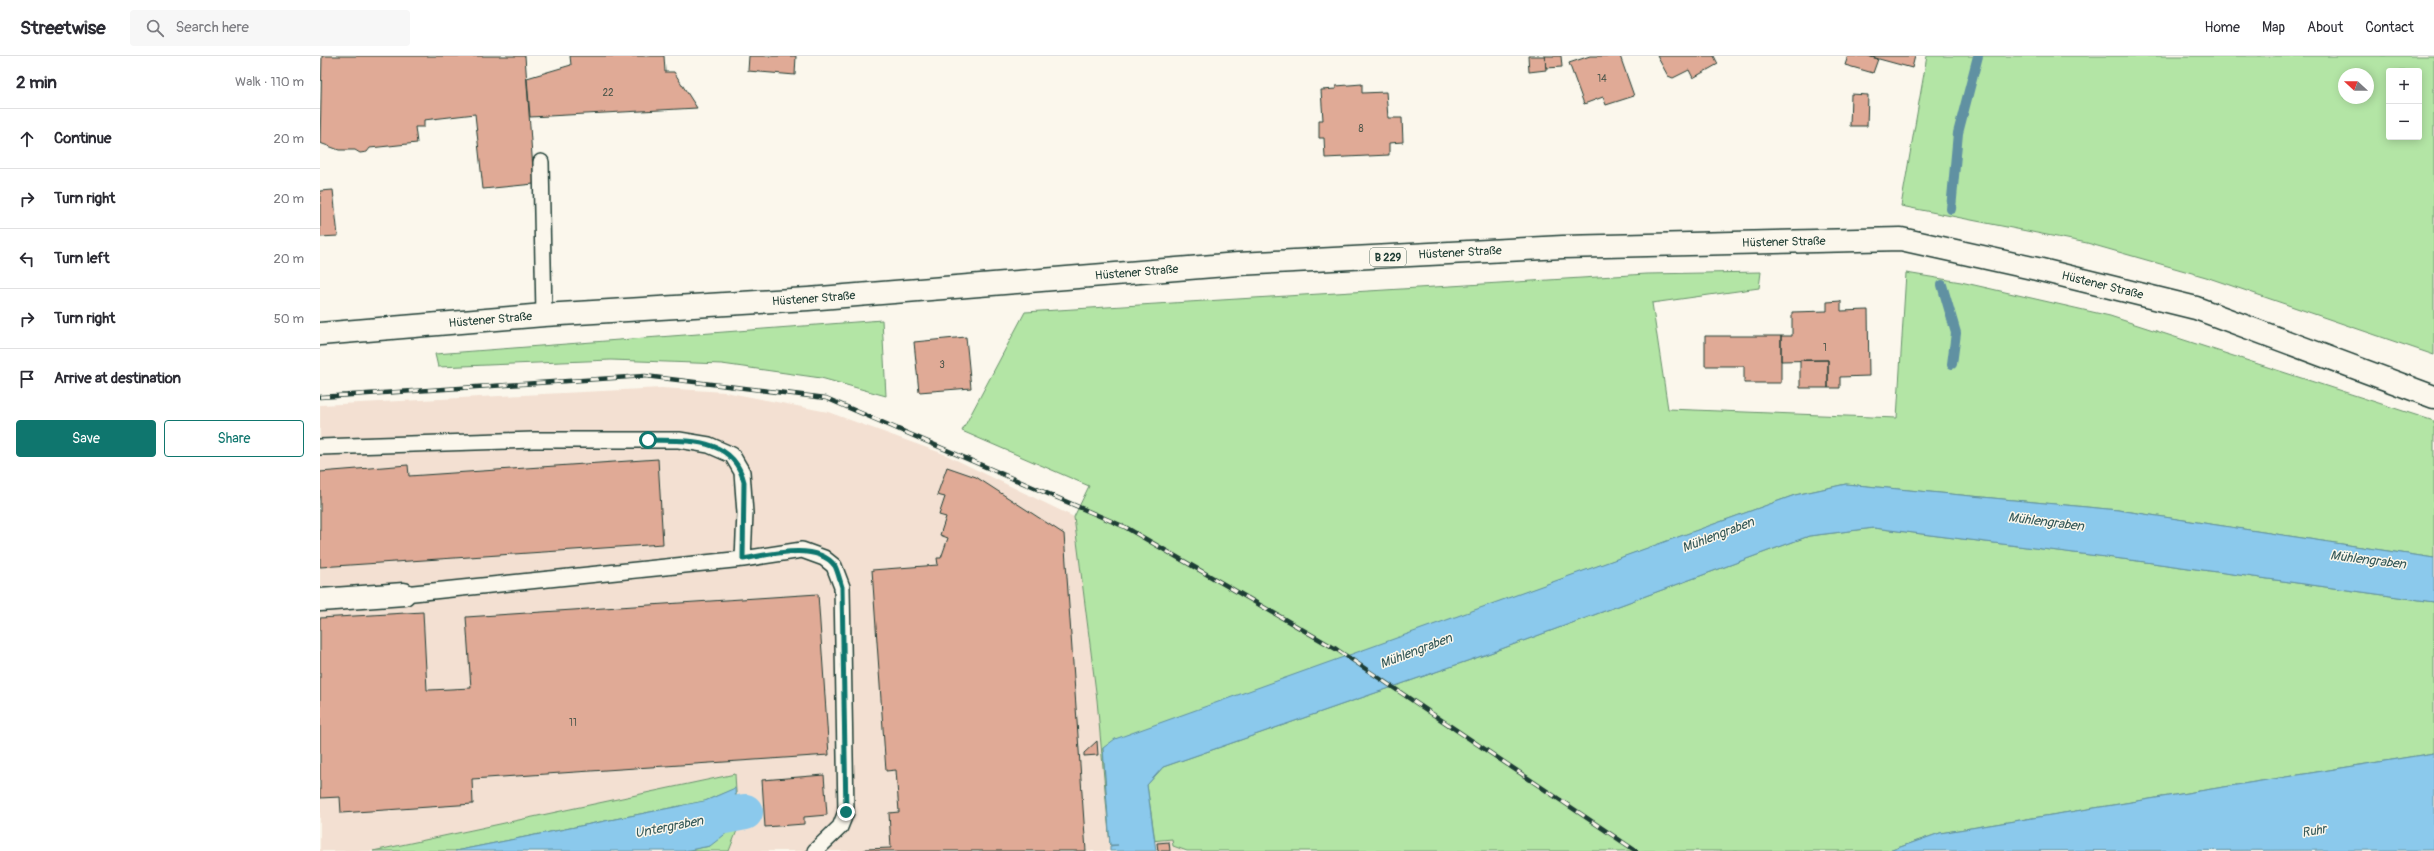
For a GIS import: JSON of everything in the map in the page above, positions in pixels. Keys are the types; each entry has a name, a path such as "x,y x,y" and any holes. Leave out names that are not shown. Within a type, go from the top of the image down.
{"main road":[{"name":"Hüstener Straße","path":"320,334 544,315 808,299 1238,264 1563,247 1901,239 2037,269 2196,308 2434,397"},
{"path":"320,600 404,594"}],"lane":[{"path":"541,162 544,315"},
{"path":"320,447 534,440 679,440 709,445 732,455 742,472 744,482 745,513 743,559"},
{"path":"404,594 743,559 802,550 824,558 834,566 842,587 846,812 840,827 815,851"}],"shaded area":[{"path":"662,388 725,392 828,412 944,454 1074,517 1097,700 1110,845 1172,839 1173,846 1187,851 1156,851 1154,842 1110,846 1110,851 729,851 738,828 735,774 373,851 320,851 320,405"}],"green space":[{"path":"1927,56 2434,56 2434,355 2206,277 2087,243 1901,206"},
{"path":"1761,272 1759,288 1652,303 1668,409 1897,418 1906,273 1961,282 2110,316 2434,421 2434,558 2118,510 1846,484 1795,495 1296,675 1103,748 1110,845 1097,700 1074,517 1089,486 962,431 1025,312 1647,274"},
{"path":"882,320 886,396 821,378 722,364 611,360 438,367 435,354"},
{"path":"1874,528 2138,561 2434,602 2434,753 1940,833 1889,851 1187,851 1173,846 1172,839 1155,841 1147,785 1163,767 1493,652 1809,536"},
{"path":"735,774 738,828 729,851 684,851 710,846 734,789 705,801 455,851 373,851"}],"water":[{"name":"Mühlengraben","path":"1846,484 2118,510 2434,558 2434,602 2138,561 1874,528 1809,536 1493,652 1163,767 1147,785 1156,851 1110,851 1110,846 1118,845 1110,845 1103,748 1115,739 1795,495"},
{"name":"Ruhr","path":"2434,753 2434,850 1889,851 1940,833"},
{"path":"735,788 737,825 710,846 684,851 455,851 705,801"}],"building":[{"path":"322,56 525,56 534,184 483,189 475,114 424,120 424,127 415,127 417,143 370,148 367,152 360,153 355,150 339,150 320,143"},
{"path":"570,56 664,56 665,72 674,72 697,108 530,117 527,78 571,65"},
{"path":"749,56 796,56 795,75 748,71"},
{"path":"1528,56 1545,56 1546,70 1529,72"},
{"path":"1545,56 1561,56 1562,67 1546,68"},
{"path":"1590,56 1620,56 1634,96 1606,105 1603,97 1584,104 1569,63"},
{"path":"1657,56 1714,56 1718,64 1693,78 1689,70 1673,78 1668,76"},
{"path":"1848,56 1868,56 1878,59 1873,73 1845,65"},
{"path":"1868,56 1915,56 1912,68"},
{"path":"1362,84 1362,93 1386,92 1388,118 1402,118 1403,142 1389,143 1389,155 1325,158 1324,138 1319,138 1319,120 1323,120 1321,90 1336,89 1336,86"},
{"path":"1851,94 1868,95 1867,126 1850,126"},
{"path":"333,190 338,236 320,237 320,191"},
{"path":"1841,301 1841,311 1868,310 1869,376 1840,377 1840,388 1828,388 1828,360 1781,361 1781,336 1792,336 1792,312 1827,311 1827,302"},
{"path":"1705,336 1781,336 1781,383 1744,383 1744,366 1705,366"},
{"path":"966,337 971,388 919,392 914,342"},
{"path":"1800,360 1828,360 1828,388 1800,388"},
{"path":"658,459 663,544 320,567 320,472 408,465 409,476"},
{"path":"947,467 976,477 1064,534 1086,851 865,851 865,849 891,848 889,813 899,812 896,770 886,771 872,570 938,565 937,558 941,558 948,538 940,535 946,517 939,515 945,497 937,495"},
{"path":"818,594 829,755 472,779 473,804 341,813 340,797 320,798 320,618 423,612 427,690 430,690 471,688 466,617"},
{"path":"1097,741 1098,755 1084,756 1084,753"},
{"path":"824,775 827,815 804,817 804,824 765,827 762,780"},
{"path":"1169,842 1170,851 1158,851 1157,843"}],"waterway":[{"path":"1951,209 1958,133 1978,56"},
{"path":"1942,285 1956,333 1952,364"},
{"name":"Untergraben","path":"688,823 745,812"}],"railway":[{"path":"320,397 645,376 826,398 1125,527 1336,649 1636,851"}],"route":[{"path":"648,440 679,440 709,445 724,450 732,455 742,472 744,482 745,513 743,559 802,550 824,558 834,566 842,587 846,812"}]}
